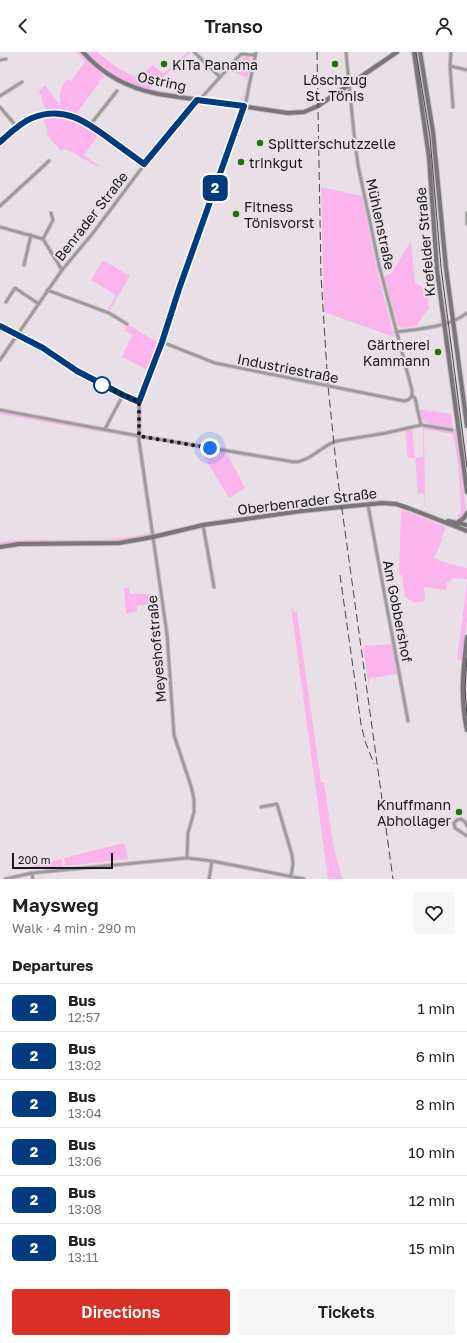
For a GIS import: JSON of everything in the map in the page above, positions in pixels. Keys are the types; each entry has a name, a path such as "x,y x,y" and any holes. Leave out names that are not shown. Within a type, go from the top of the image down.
{"main road":[{"name":"Ostring","path":"83,52 106,73 137,89 158,94 288,113 304,112 318,106 397,52"},
{"name":"Krefelder Straße","path":"413,52 429,157 435,252 467,492"},
{"name":"Krefelder Straße","path":"420,52 434,145 444,248 467,426"},
{"name":"Oberbenrader Straße","path":"0,547 19,544 107,544 153,537 203,524 301,511 382,503 396,504 467,531"},
{"path":"457,523 464,518 467,513"},
{"name":"Oberbenrader Straße","path":"436,518 467,525"},
{"path":"467,637 462,682 462,702 467,730"}],"street":[{"path":"194,52 220,77"},
{"name":"Mühlenstraße","path":"346,52 358,165 379,265 412,390 412,396 415,398 422,425"},
{"path":"451,52 450,66 453,107"},
{"path":"0,326 43,348 77,371 139,402 162,342 179,289 244,106 255,54 242,53 203,96"},
{"path":"0,60 6,58"},
{"path":"450,66 467,70"},
{"path":"0,96 22,82"},
{"path":"90,125 117,91"},
{"name":"Benrader Straße","path":"0,360 62,270 93,233 144,164 197,100"},
{"path":"0,108 17,127"},
{"path":"0,142 17,127 33,118 53,114 72,116 90,125 144,164"},
{"path":"0,206 49,161"},
{"path":"467,212 467,224"},
{"path":"43,239 53,220 51,213"},
{"path":"0,227 43,239 62,270"},
{"path":"24,265 31,235"},
{"path":"6,302 15,288 39,304"},
{"path":"48,290 109,312 127,324"},
{"path":"396,332 426,328 453,320 467,313"},
{"name":"Industriestraße","path":"162,342 215,363 404,401 408,400 412,396"},
{"path":"105,428 123,395"},
{"name":"Meyeshofstraße","path":"139,402 139,434 167,634 174,735 194,799 194,812 188,833 187,858"},
{"path":"0,410 300,462 333,442 422,425 452,430"},
{"name":"Am Gobbershof","path":"368,505 408,721"},
{"path":"203,524 214,587"},
{"path":"261,807 277,804 292,855 293,864 291,876"},
{"path":"467,826 461,819 454,823 455,828 467,836"},
{"path":"5,879 32,873 187,858 212,860 304,879"},
{"path":"209,879 212,860"},
{"path":"32,873 33,879"}],"shaded area":[{"path":"76,52 81,52 104,76 100,81 92,76 100,82 76,114 59,111 46,111 39,91 45,85 60,105 61,91 65,82 67,79 71,81 85,62"},
{"path":"86,52 97,52 116,67 137,78 153,65 163,74 188,52 191,52 150,89 187,96 147,90 130,84 99,65"},
{"path":"246,57 251,58 251,60 243,99 240,99 243,96 247,78 231,70 226,74 239,60"},
{"path":"43,117 65,117 77,121 99,134 84,155 98,165 98,167 70,151 64,149 61,151 46,134 48,132"},
{"path":"321,187 362,196 376,265 394,337 324,312"},
{"path":"411,241 415,283 427,289 429,308 416,326 404,328 399,327 397,323 384,276 391,274"},
{"path":"103,260 130,276 110,310 108,309 116,295 91,280"},
{"path":"128,325 159,343 148,370 122,357 132,335 124,330"},
{"path":"144,393 142,409 142,434 302,461 293,461 143,435 141,434 140,402"},
{"path":"419,409 451,414 453,429 426,423 422,418"},
{"path":"0,412 134,436 136,438 0,414"},
{"path":"423,427 453,430 457,429 466,510 465,514 459,520 457,516 461,513 461,508 458,463 453,434 424,429 425,509 424,494 418,493 415,458 423,457"},
{"path":"412,428 415,458 408,458 405,430"},
{"path":"136,439 138,441 148,520"},
{"path":"199,448 226,452 245,488 239,492 236,492 237,493 229,498"},
{"path":"401,509 446,527 434,558 467,568 467,579 452,578 451,581 447,582 446,590 424,587 425,601 414,603 405,597 402,575 399,575"},
{"path":"150,533 148,537 108,542 0,546 0,542 19,540 113,539"},
{"path":"467,584 467,621 462,659 457,660"},
{"path":"124,588 129,588 130,594 151,594 152,603 137,606 137,611 127,614"},
{"path":"291,607 294,612 297,612 321,782 324,782 333,843 342,879 328,879"},
{"path":"393,644 398,674 369,678 369,688 363,646"},
{"path":"124,843 128,859 65,866 64,858"},
{"path":"62,859 63,866 18,870"}],"tram line":[{"path":"416,52 430,137 441,267 467,467"},
{"path":"467,658 465,688 467,716"}],"railway":[{"path":"317,52 321,276 328,386 337,473 393,879"},
{"path":"340,575 361,724 365,741 374,764"}],"bus line":[{"name":"2","path":"0,142 28,120 49,114 66,114 86,122 144,164 197,100 244,106 179,289 162,342 139,402 77,371 43,348 0,326"}],"place":[{"name":"KiTa Panama","path":"164,64"},
{"name":"Löschzug St. Tönis","path":"335,64"},
{"name":"Splitterschutzzelle","path":"260,143"},
{"name":"trinkgut","path":"241,162"},
{"name":"Fitness Tönisvorst","path":"236,214"},
{"name":"Gärtnerei Kammann","path":"438,352"},
{"name":"Knuffmann Abhollager","path":"459,812"}],"route":[{"path":"102,385 139,402 139,436 210,448"}]}
